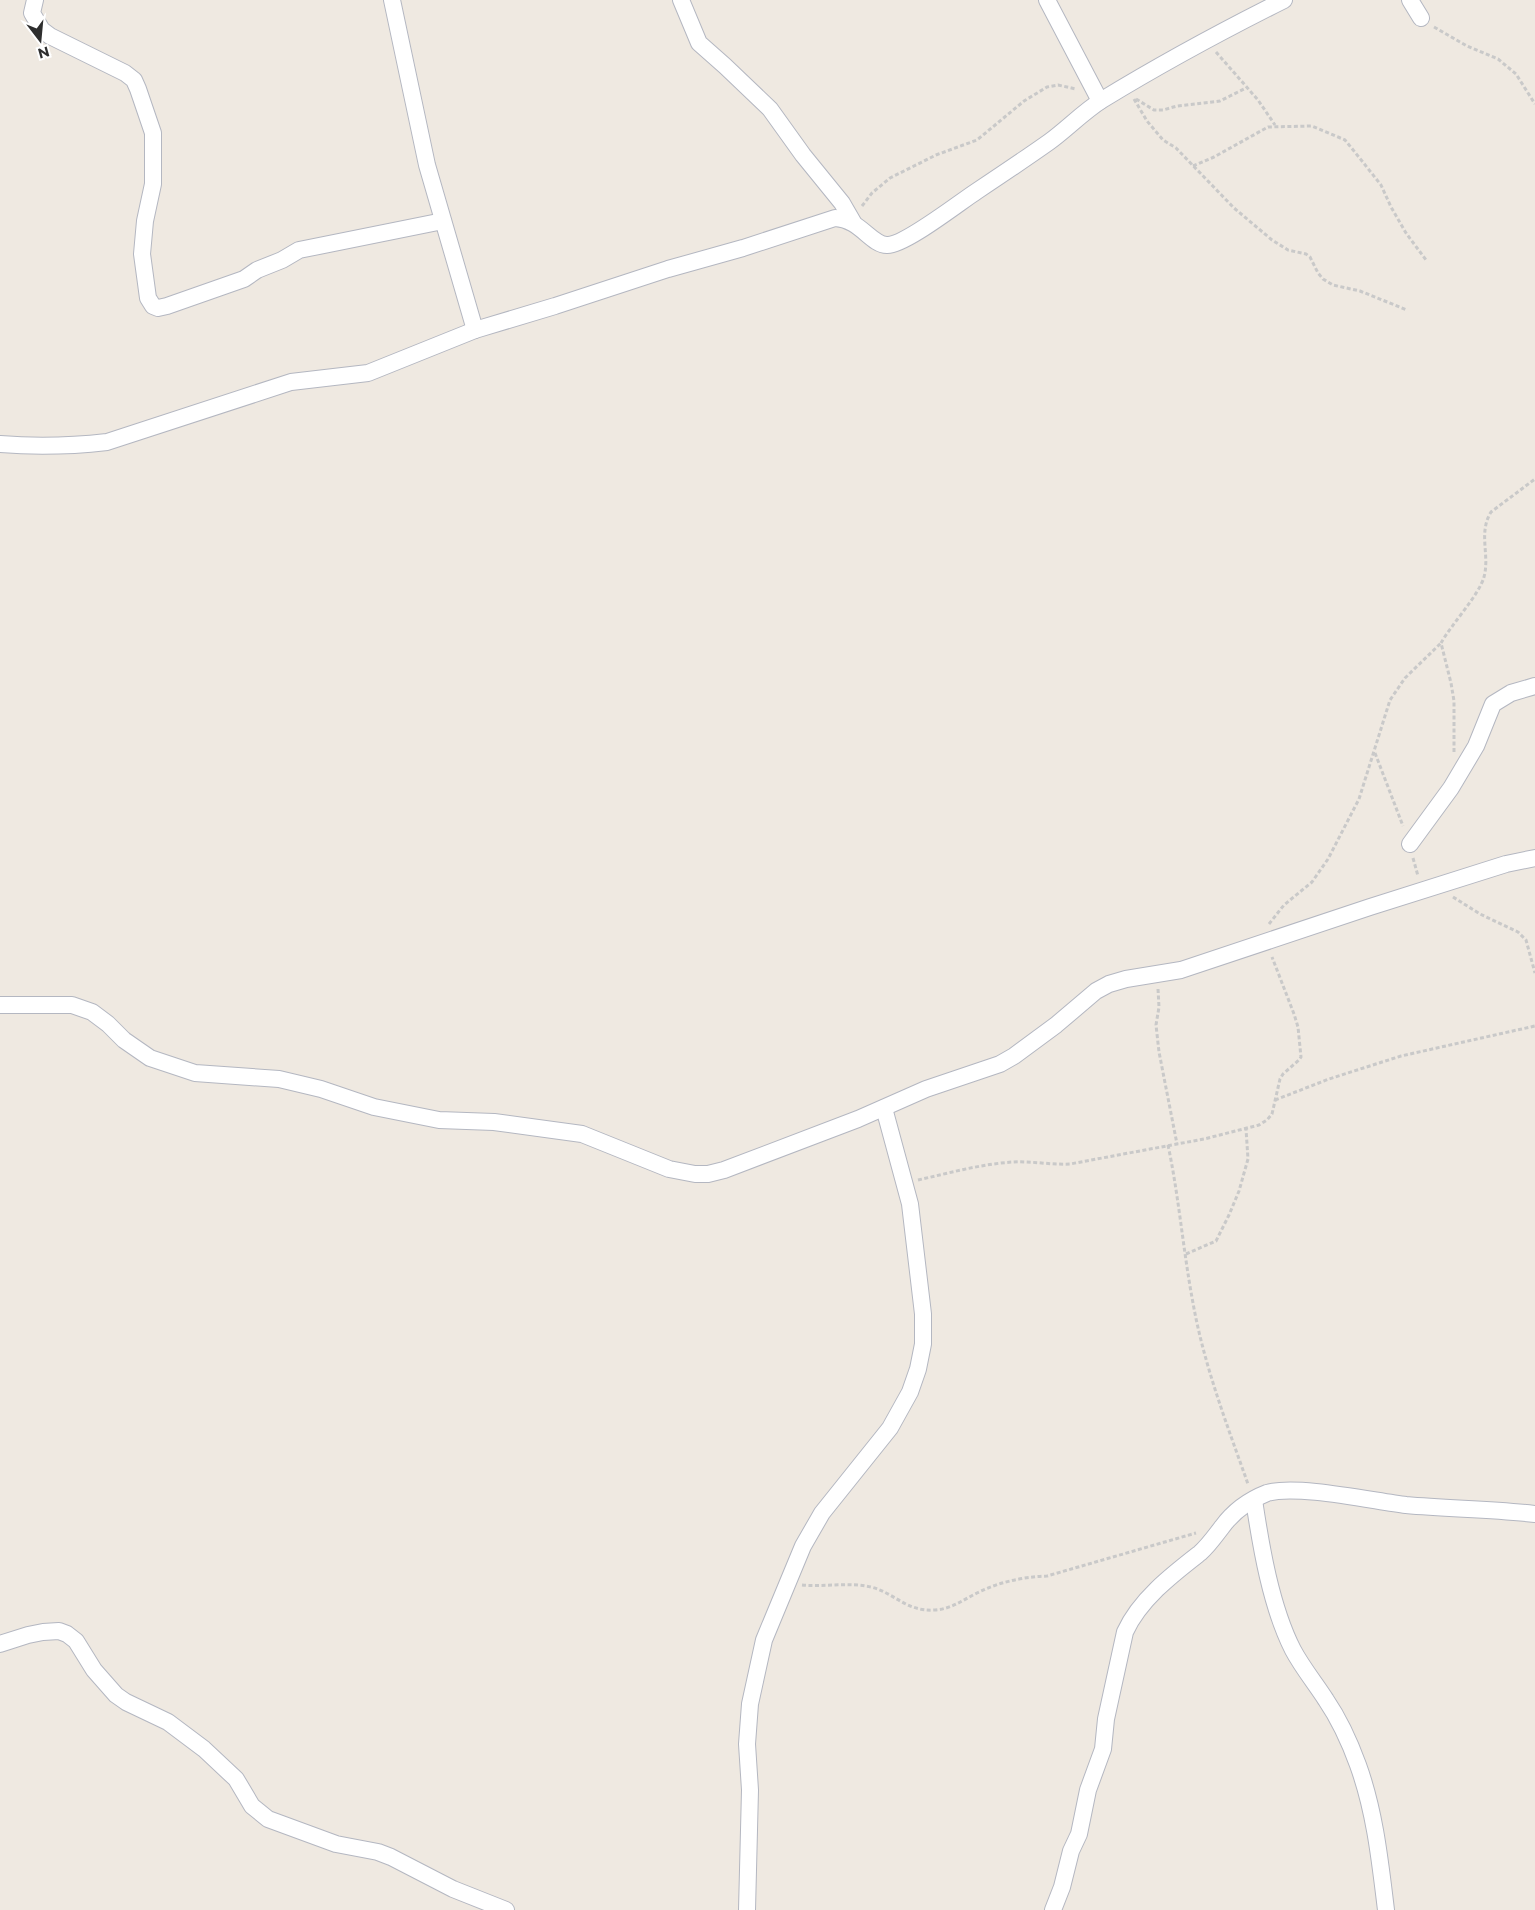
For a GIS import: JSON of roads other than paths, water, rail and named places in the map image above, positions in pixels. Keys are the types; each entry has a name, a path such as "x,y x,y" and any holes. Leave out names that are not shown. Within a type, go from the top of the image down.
{"street":[{"path":"35,0 32,13 42,30 125,73 134,80 138,89 152,133 154,146 153,184 144,221 142,254 148,298 153,306 158,308 167,306 244,279 257,270 282,260 299,250 443,222"},
{"path":"392,0 427,165 476,330"},
{"path":"681,0 699,43 770,109 803,155 842,203 852,220 873,238 886,245 904,239 1050,142 1097,96 1205,41 1276,2"},
{"path":"1047,0 1097,96"},
{"path":"1410,0 1420,18"},
{"path":"0,444 86,444 106,442 291,382 368,373 476,330 668,269 743,248 834,218 852,220"},
{"path":"1410,844 1451,788 1476,746 1492,704 1511,693 1535,686"},
{"path":"0,1005 72,1005 92,1012 108,1024 124,1040 150,1058 194,1073 279,1079 321,1089 374,1106 439,1120 494,1122 582,1134 669,1169 695,1174 708,1174 724,1170 884,1108 926,1089 1000,1064 1056,1025 1096,991 1109,984 1126,979 1181,970 1370,907 1506,864 1535,858"},
{"path":"747,1910 750,1790 747,1744 750,1704 764,1640 803,1546 822,1512 890,1428 910,1392 918,1370 923,1344 923,1314 906,1183 884,1108"},
{"path":"1053,1910 1062,1887 1071,1851 1079,1834 1088,1790 1103,1749 1106,1719 1119,1655 1130,1620 1145,1602 1169,1579 1207,1547 1237,1510 1273,1492 1301,1491 1408,1505 1535,1514"},
{"path":"1254,1500 1278,1614 1294,1652 1328,1703 1357,1764 1369,1802 1377,1840 1386,1910"},
{"path":"0,1644 43,1632 58,1631 67,1634 76,1641 94,1670 116,1695 126,1702 168,1722 204,1749 236,1779 252,1806 268,1819 336,1844 384,1854 453,1889 506,1910"}]}
